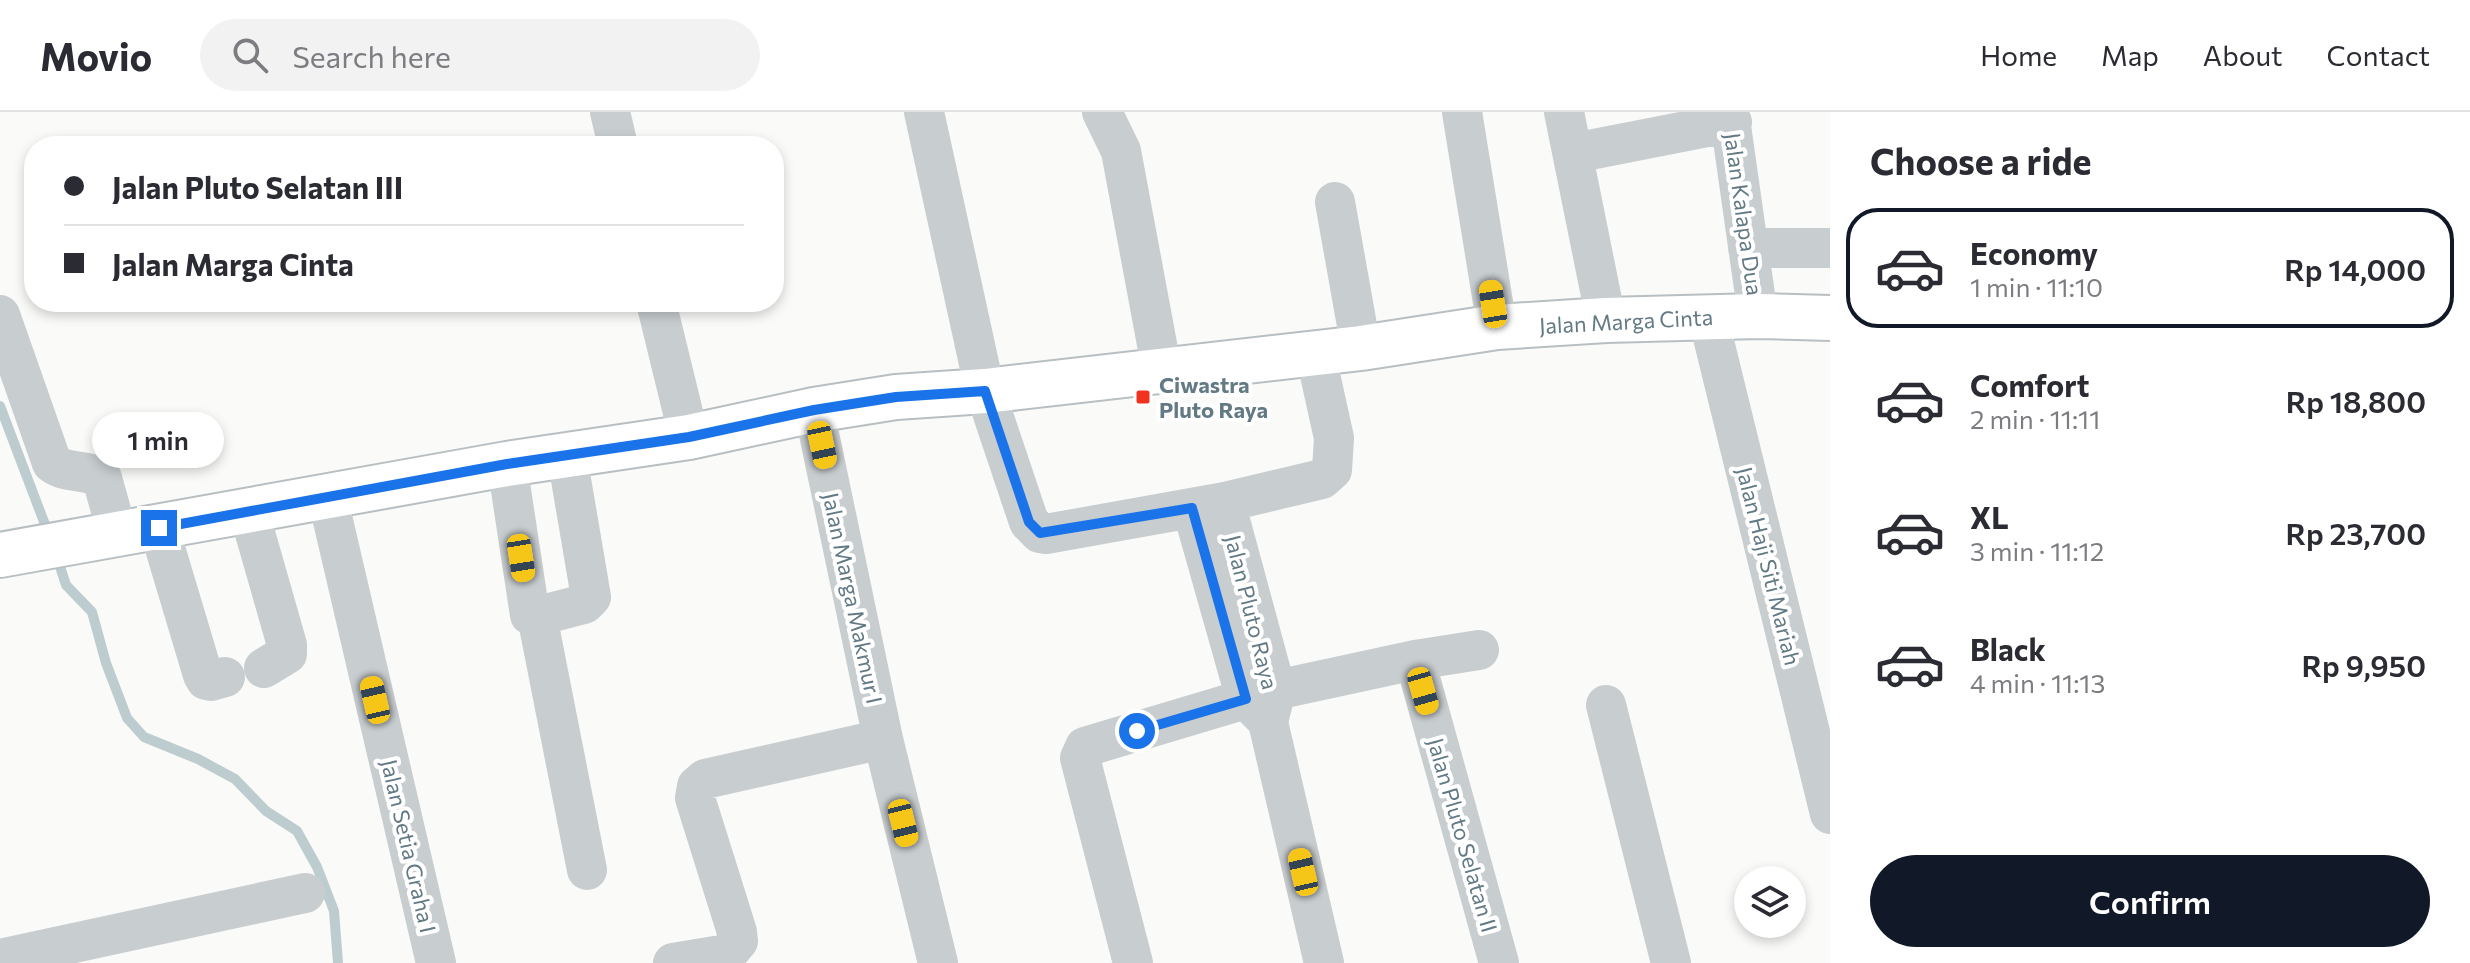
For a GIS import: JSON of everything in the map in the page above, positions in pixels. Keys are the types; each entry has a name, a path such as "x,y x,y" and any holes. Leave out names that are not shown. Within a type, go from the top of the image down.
{"main road":[{"name":"Jalan Marga Cinta","path":"8,553 507,464 689,437 814,410 896,397 985,391 1361,348 1497,327 1708,317 1830,318"}],"street":[{"path":"610,112 616,136"},
{"path":"924,112 985,391 1029,522 1040,533 1208,505 1322,479 1332,470 1334,438 1315,352"},
{"path":"1102,112 1121,151 1162,371"},
{"path":"1462,112 1497,327"},
{"path":"1564,112 1606,320"},
{"path":"1574,153 1731,117"},
{"name":"Jalan Kalapa Dua","path":"1731,117 1758,316"},
{"path":"1335,202 1361,348"},
{"path":"1748,248 1830,248"},
{"path":"658,312 689,437"},
{"path":"0,315 52,463 59,468 102,478 139,532 206,680 225,677"},
{"name":"Jalan Haji Siti Mariah","path":"1708,317 1830,814"},
{"name":"Jalan Marga Makmur I","path":"814,410 883,739 938,963"},
{"path":"507,464 530,615 537,616 584,604 591,597 567,456"},
{"name":"Jalan Setia Graha I","path":"327,495 436,963"},
{"name":"Jalan Pluto Raya","path":"1208,505 1263,704 1324,963"},
{"path":"249,512 287,645 287,654 264,668"},
{"path":"537,616 587,870"},
{"path":"1133,963 1080,754 1088,746 1263,704 1415,660 1479,650"},
{"name":"Jalan Pluto Selatan II","path":"1415,660 1499,963"},
{"path":"1606,705 1671,963"},
{"path":"673,963 727,954 738,941 695,798 697,786 705,779 883,739"},
{"path":"0,959 305,893"}],"waterway":[{"path":"0,406 49,535"},
{"path":"56,554 66,585 92,612 106,663 127,718 144,737 198,759 235,779 266,811 297,831 317,867 334,911 338,963"}],"place":[{"name":"Ciwastra Pluto Raya","path":"1143,397"}],"route":[{"path":"159,528 507,464 689,437 814,410 896,397 985,391 1029,522 1040,533 1192,508 1246,699 1137,731"}]}
